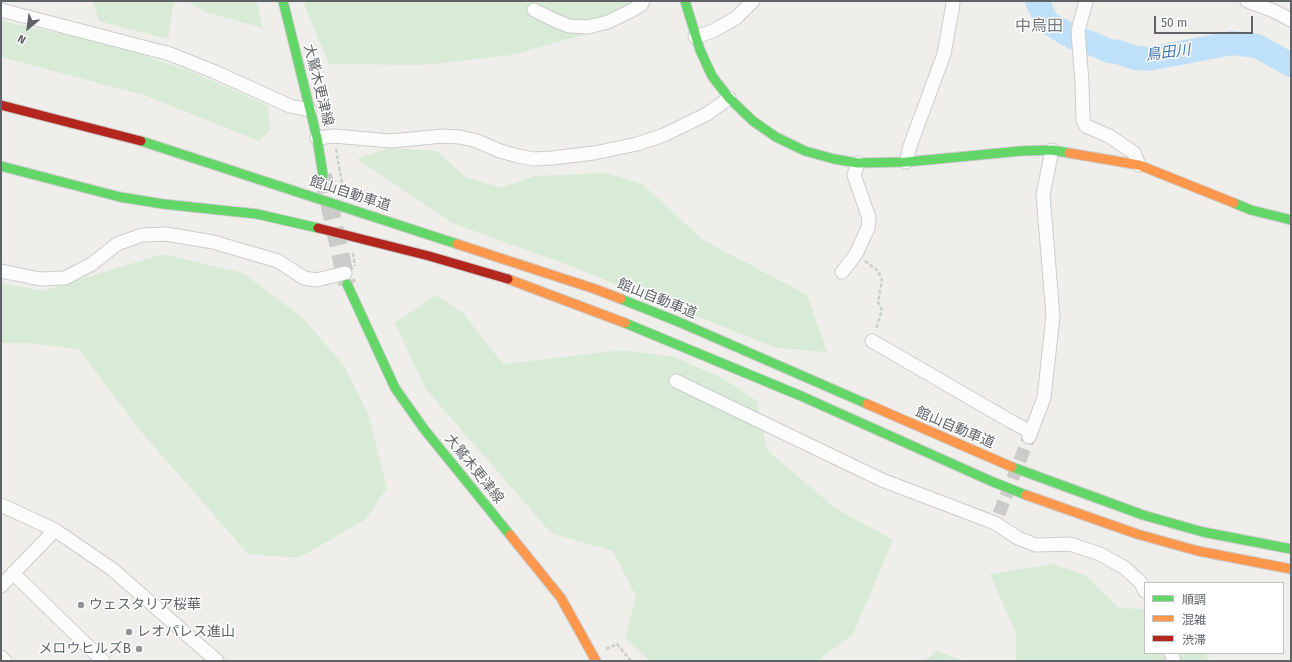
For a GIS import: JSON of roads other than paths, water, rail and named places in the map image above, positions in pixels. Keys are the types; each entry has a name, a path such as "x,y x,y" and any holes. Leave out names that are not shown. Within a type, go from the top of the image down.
{"main road":[{"name":"大鷲木更津線","path":"283,1 317,138 324,175"},
{"path":"685,1 700,50 712,76 729,98 753,121 776,137 805,151 834,159 858,163 906,162 1021,150 1052,150 1139,165 1251,210 1291,220"},
{"name":"館山自動車道","path":"1,105 124,136 166,149 595,289 679,322 986,456 1058,485 1143,515 1203,532 1291,549"},
{"path":"1,166 120,197 164,204 257,214 291,221 429,256 510,280 590,309 671,341 801,396 993,482 1049,504 1137,534 1198,551 1291,569"},
{"name":"大鷲木更津線","path":"349,276 395,388 424,429 561,598 595,658"}],"street":[{"path":"534,10 569,26 588,27 608,22 641,5 643,1"},
{"path":"695,37 713,31 736,18 754,1"},
{"path":"1086,1 1078,31 1083,120 1086,126 1109,136 1134,153 1139,165"},
{"path":"1247,1 1291,20"},
{"path":"906,162 910,146 944,54 953,4"},
{"path":"1,10 170,54 215,72 290,106 310,110"},
{"path":"317,138 334,136 391,141 443,136 477,141 500,151 518,156 534,159 552,158 608,150 637,144 664,135 707,114 729,98"},
{"path":"872,341 1012,422 1030,434 1044,398 1053,316 1043,195 1052,150"},
{"path":"842,272 856,254 868,228 869,218 854,175 858,163"},
{"path":"1,271 40,279 65,278 92,264 117,244 142,235 166,234 213,242 278,261 304,278 316,280 349,276"},
{"path":"676,381 882,480 997,518 1018,538 1036,545 1070,544 1100,554 1124,568 1141,583 1144,589"},
{"path":"1,505 55,530 112,569 216,661"},
{"path":"1,586 55,530"},
{"path":"14,573 103,661"},
{"path":"1,657 5,661"}],"waterway":[{"name":"鳥田川","path":"1037,1 1047,22 1074,38 1091,43 1109,51 1118,52 1136,58 1148,59 1232,43 1257,46 1291,65"}],"tunnel":[{"path":"323,175 347,284"},
{"path":"999,514 1029,437"}],"place":[{"name":"ウェスタリア桜華","path":"81,605"},
{"name":"レオパレス進山","path":"129,632"},
{"name":"メロウヒルズB","path":"139,649"}],"district":[{"name":"中烏田","path":"1039,27"}]}
